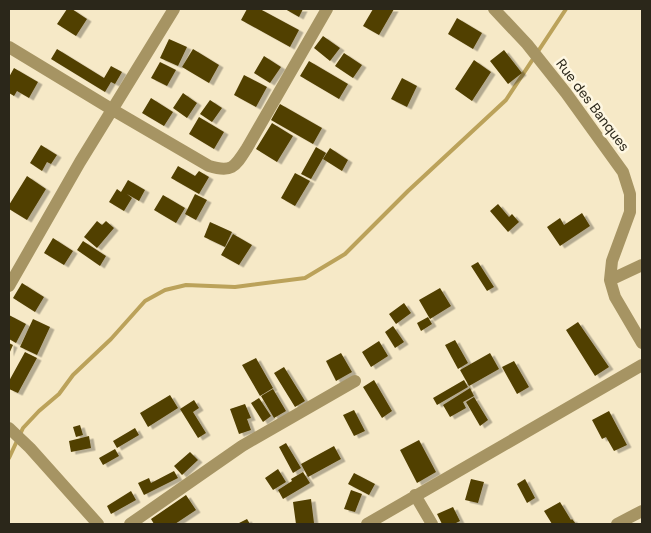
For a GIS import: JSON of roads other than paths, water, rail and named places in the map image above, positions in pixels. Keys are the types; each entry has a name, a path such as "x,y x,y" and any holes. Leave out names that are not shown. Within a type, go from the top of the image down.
{"street":[{"path":"9,286 49,214 174,9"},
{"path":"9,47 209,166 225,170 232,168 238,163 327,9"},
{"name":"Rue des Banques","path":"494,9 527,44 623,172 630,194 630,212 612,262 610,280"},
{"path":"642,265 610,280 615,297 642,344"},
{"path":"367,524 414,495 642,366"},
{"path":"130,524 242,446 355,381"},
{"path":"9,428 36,454 98,524"},
{"path":"414,495 432,524"},
{"path":"617,524 642,511"}],"waterway":[{"path":"9,458 23,428 59,394 73,375 111,339 145,301 165,290 186,285 235,287 305,278 345,254 408,191 506,100 566,9"}]}
